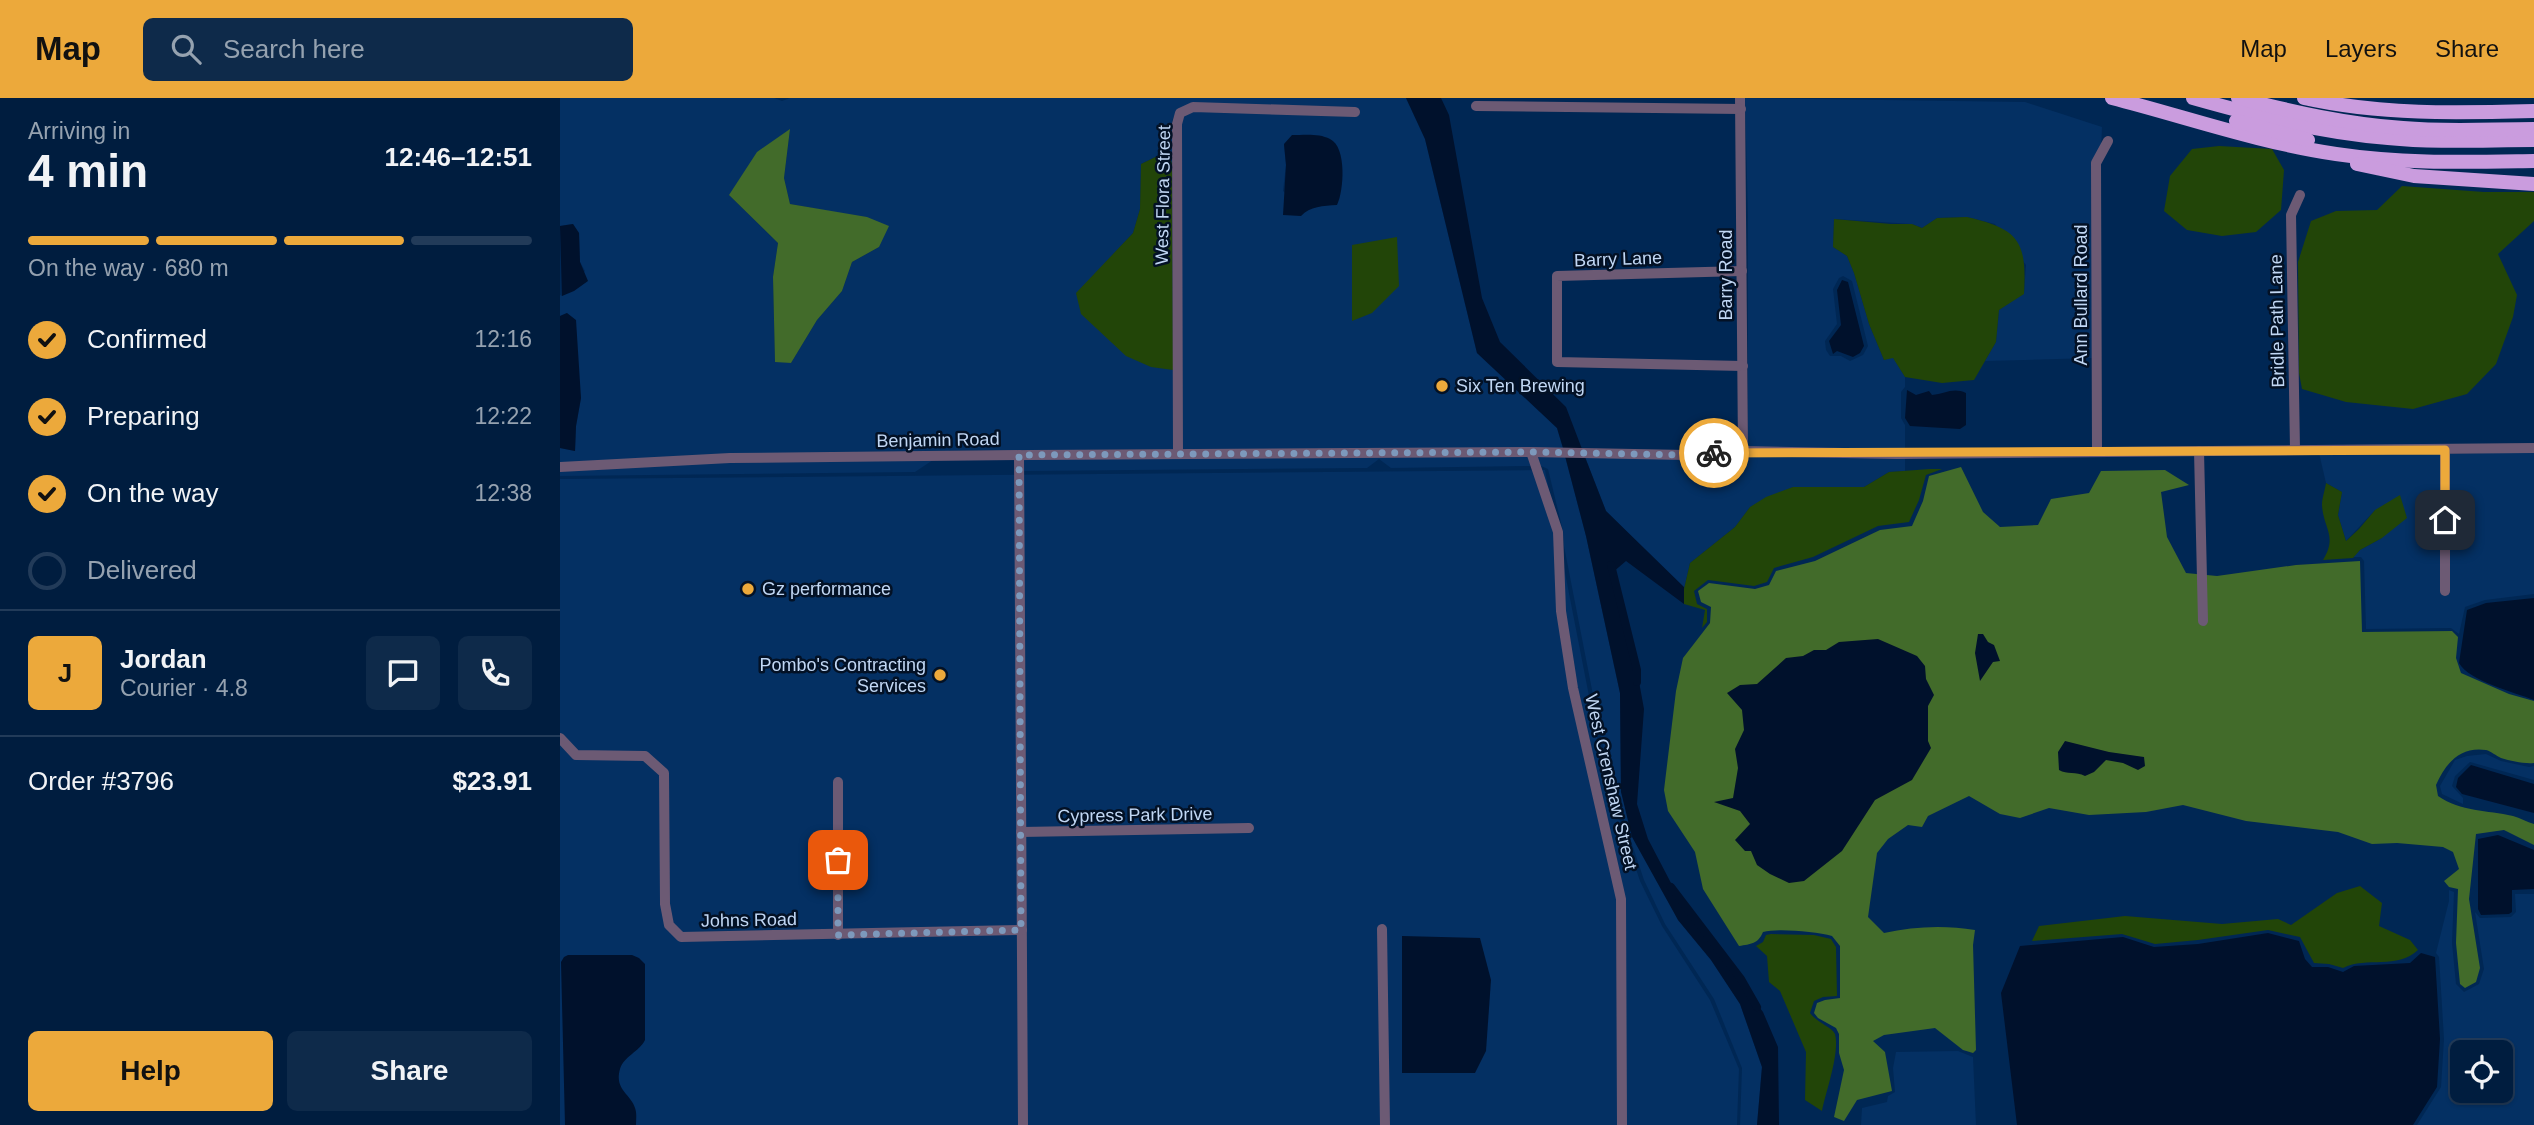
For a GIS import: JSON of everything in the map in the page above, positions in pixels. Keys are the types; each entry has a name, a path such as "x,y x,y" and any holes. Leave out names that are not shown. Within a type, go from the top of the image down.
{"highway":[{"path":"2112,98 2333,154 2432,163 2534,161"},
{"path":"2150,98 2342,146 2438,154 2534,152"},
{"path":"2193,98 2294,124 2362,136 2431,141 2534,139"},
{"path":"2238,98 2319,118 2386,127 2446,130 2534,129"},
{"path":"2304,98 2346,106 2412,112 2534,111"},
{"path":"2333,154 2359,164 2402,174 2534,184"}],"street":[{"path":"1476,107 1740,103"},
{"name":"Barry Road","path":"1740,103 1743,451"},
{"name":"West Flora Street","path":"1178,453 1177,124 1180,113 1193,107 1355,112"},
{"name":"Ann Bullard Road","path":"2097,451 2096,163 2108,141"},
{"name":"Bridle Path Lane","path":"2295,449 2291,215 2300,195"},
{"name":"Barry Lane","path":"1742,271 1557,276 1557,362 1743,366"},
{"name":"Benjamin Road","path":"560,467 730,458 1178,453 1553,452 1686,455 1743,451 1897,454 2534,448"},
{"path":"2445,450 2445,591"},
{"path":"2199,451 2203,621"},
{"name":"West Crenshaw Street","path":"1531,452 1558,532 1561,611 1573,688 1621,899 1622,1125"},
{"path":"1019,455 1023,1125"},
{"name":"Johns Road","path":"560,738 576,755 645,756 664,773 665,904 669,925 681,937 1021,930"},
{"path":"838,782 838,935"},
{"name":"Cypress Park Drive","path":"1021,832 1248,828"},
{"path":"1382,929 1385,1125"}],"shaded area":[{"path":"560,98 774,98 782,101 790,98 1406,98 1425,139 1477,353 1557,428 1563,448 1183,449 1181,123 1184,116 1194,111 1359,116 1360,109 1194,103 1176,112 1172,121 1172,164 1167,151 1141,164 1140,209 1133,233 1076,294 1173,370 1174,449 946,451 560,463 560,448 575,451 581,398 567,313 560,316 560,295 562,296 585,271 580,262 579,233 573,224 560,226","holes":["790,130 784,178 790,204 828,211 879,247 852,262 842,291 817,320 791,363 775,361 773,277 778,243 729,195","1284,145 1342,175 1339,200 1306,210 1283,191 1286,165"]},
{"path":"1406,98 1441,98 1449,115 1482,298 1500,342 1566,407 1582,449 1563,448 1557,428 1477,353 1425,139"},
{"path":"1745,98 2025,102 2102,127 2092,358 1985,361 1996,342 1999,310 2024,293 2026,265 1995,224 1967,217 1937,218 1922,228 1912,224 1834,219 1833,247 1847,256 1884,360 1893,357 1905,377 1905,387 1901,392 1901,418 1905,425 1905,450 1748,447","holes":["1843,276 1852,281 1868,346 1863,355 1850,361 1841,356 1830,356 1825,341 1837,324 1833,289"]},
{"path":"1292,135 1321,136 1335,144 1342,160 1341,190 1337,205 1313,208 1301,216 1283,215 1286,165 1284,144"},
{"path":"573,224 579,233 580,262 588,281 562,296 560,226"},
{"path":"1842,280 1848,282 1864,346 1860,353 1853,357 1837,351 1833,354 1829,341 1841,325 1837,290"},
{"path":"567,313 576,320 581,398 575,451 560,448 560,316"},
{"path":"1907,390 1916,395 1929,391 1932,395 1953,391 1966,393 1966,425 1960,429 1910,426 1905,418"},
{"path":"2534,452 2534,594 2485,600 2465,607 2459,634 2451,628 2366,629 2364,561 2361,557 2353,557 2382,538 2375,510 2346,541 2338,515 2342,492 2326,483 2319,453 2440,454 2441,595 2450,594 2450,454"},
{"path":"1528,456 1531,466 1391,468 1379,459 1367,468 1024,471 1024,459"},
{"path":"1537,456 1565,456 1586,536 1620,693 1621,792 1678,920 1711,960 1740,1004 1762,1067 1757,1125 1740,1125 1742,1068 1714,999 1665,924 1644,880 1608,772 1563,531 1548,469 1541,466"},
{"path":"1565,456 1585,457 1606,511 1684,587 1684,604 1626,561 1612,573 1644,709 1637,804 1648,839 1682,904 1763,1012 1778,1047 1779,1125 1757,1125 1762,1067 1740,1004 1711,960 1678,920 1632,837 1621,792 1620,693 1586,536"},
{"path":"1746,456 1905,458 1905,471 1889,472 1864,487 1793,487 1750,507 1735,527 1690,563 1684,589 1606,511 1585,457 1745,459"},
{"path":"933,460 915,472 560,476 560,471 731,462"},
{"path":"1545,470 1604,773 1640,881 1662,926 1710,1000 1739,1069 1737,1125 560,1125 560,479"},
{"path":"2534,598 2534,700 2482,681 2459,663 2467,610 2486,603"},
{"path":"1978,634 1983,634 1988,642 1994,645 2000,661 1993,662 1980,681 1975,653"},
{"path":"1878,639 1917,656 1925,666 1926,679 1934,695 1928,706 1928,741 1931,748 1912,780 1875,800 1842,851 1804,881 1789,883 1757,865 1751,851 1745,851 1735,840 1750,824 1740,811 1714,802 1733,798 1738,768 1735,749 1744,730 1742,710 1727,693 1740,685 1757,684 1786,658 1803,656 1814,650 1826,650 1839,642"},
{"path":"2065,741 2144,757 2145,766 2138,770 2123,763 2106,760 2094,772 2085,776 2062,771 2059,770 2058,752"},
{"path":"2486,754 2501,761 2534,766 2534,780 2470,762 2455,776 2452,786 2463,798 2463,804 2442,794 2440,786 2455,760"},
{"path":"2471,765 2534,784 2534,813 2462,794 2456,787 2458,778"},
{"path":"2498,835 2534,850 2534,889 2512,890 2512,912 2509,914 2481,915 2478,909 2478,839"},
{"path":"2449,890 2454,892 2452,943 2456,984 2464,992 2479,984 2484,969 2475,912 2480,918 2511,917 2516,912 2515,894 2534,894 2534,1125 2417,1125 2441,1087 2444,1039 2439,957 2436,953 2449,901"},
{"path":"2268,933 2299,941 2305,959 2312,967 2328,967 2343,972 2354,966 2410,963 2421,953 2435,957 2440,1039 2437,1087 2413,1125 2017,1125 2001,993 2020,946 2123,937 2154,947 2198,944"},
{"path":"1402,936 1480,938 1491,980 1486,1051 1475,1073 1402,1073"},
{"path":"568,955 632,955 645,964 645,1040 625,1061 619,1076 621,1087 635,1108 636,1125 565,1125 561,962"},
{"path":"1958,1051 1973,1057 1976,1125 1861,1125 1862,1108 1887,1102 1888,1096 1895,1092 1893,1068 1896,1052"}],"green space":[{"path":"790,129 784,178 790,204 867,217 889,226 879,247 852,262 842,291 817,320 791,363 775,362 773,277 778,243 729,195 757,152"},
{"path":"2219,146 2272,149 2284,170 2281,210 2256,232 2222,236 2187,230 2164,211 2170,176 2192,149"},
{"path":"1168,151 1172,164 1173,370 1151,367 1126,356 1081,314 1076,293 1133,233 1140,209 1141,164"},
{"path":"2402,186 2484,192 2534,192 2534,221 2498,254 2517,295 2513,317 2496,364 2467,394 2413,409 2346,402 2302,389 2299,373 2298,262 2311,221 2336,211 2377,210"},
{"path":"1967,217 1998,227 2016,240 2024,261 2024,294 1999,310 1996,342 1974,380 1942,383 1905,377 1893,358 1884,360 1847,256 1833,247 1834,219 1912,224 1922,228 1937,218"},
{"path":"1397,237 1399,286 1372,313 1352,321 1352,245"},
{"path":"1961,467 1983,512 2000,527 2038,525 2051,499 2089,493 2101,471 2165,470 2189,485 2161,492 2167,537 2186,573 2217,576 2296,565 2360,561 2362,632 2452,631 2458,637 2456,658 2461,673 2509,694 2534,701 2534,763 2505,759 2486,750 2468,751 2449,764 2436,785 2438,796 2456,805 2513,816 2534,824 2534,845 2504,830 2476,834 2469,899 2480,968 2476,982 2465,988 2460,984 2456,943 2458,889 2449,887 2444,881 2459,869 2453,852 2443,847 2372,844 2338,832 2246,821 2183,805 2146,812 2089,815 2049,808 2020,818 2000,814 1969,796 1928,816 1922,827 1908,825 1888,839 1877,853 1868,917 1884,933 1930,927 1975,930 1973,945 1976,1050 1973,1053 1963,1050 1935,1028 1884,1035 1873,1041 1885,1052 1892,1091 1857,1100 1844,1121 1834,1117 1844,1070 1839,1053 1839,1034 1836,1028 1814,1013 1817,1003 1840,998 1840,946 1832,936 1778,930 1763,932 1751,944 1739,946 1703,889 1695,852 1668,811 1664,790 1676,691 1683,658 1710,623 1711,607 1701,602 1698,591 1709,583 1755,589 1769,585 1776,571 1815,561 1880,530 1912,526 1923,501 1929,476"},
{"path":"1942,469 1926,475 1909,522 1878,526 1813,557 1774,568 1767,582 1754,586 1708,580 1694,591 1697,604 1707,609 1707,622 1702,628 1705,610 1684,604 1684,589 1690,563 1735,527 1750,507 1766,497 1793,487 1864,487 1889,472"},
{"path":"2326,483 2342,492 2338,515 2346,541 2375,510 2400,495 2407,518 2382,538 2360,550 2353,558 2323,560 2330,538 2322,505"},
{"path":"2360,886 2382,903 2379,926 2410,940 2418,950 2401,960 2362,963 2343,968 2314,963 2300,937 2268,930 2155,944 2122,934 2032,941 2039,926 2125,916 2222,924 2278,919 2291,925 2337,893"},
{"path":"1766,935 1814,935 1831,939 1836,947 1837,996 1814,1001 1810,1013 1833,1031 1836,1042 1822,1111 1805,1100 1806,1052 1780,991 1769,982 1767,956 1756,946 1763,942"}],"waterway":[{"path":"1611,565 1637,670 1637,682"},
{"path":"1671,887 1741,979 1757,1007"}],"way so far":[{"path":"838,860 838,935 1021,930 1019,455 1714,453"}],"place":[{"name":"Six Ten Brewing","path":"1442,386"},
{"name":"Gz performance","path":"748,589"},
{"name":"Pombo's Contracting Services","path":"940,675"}],"route":[{"path":"1714,453 2445,450 2445,520"}]}
